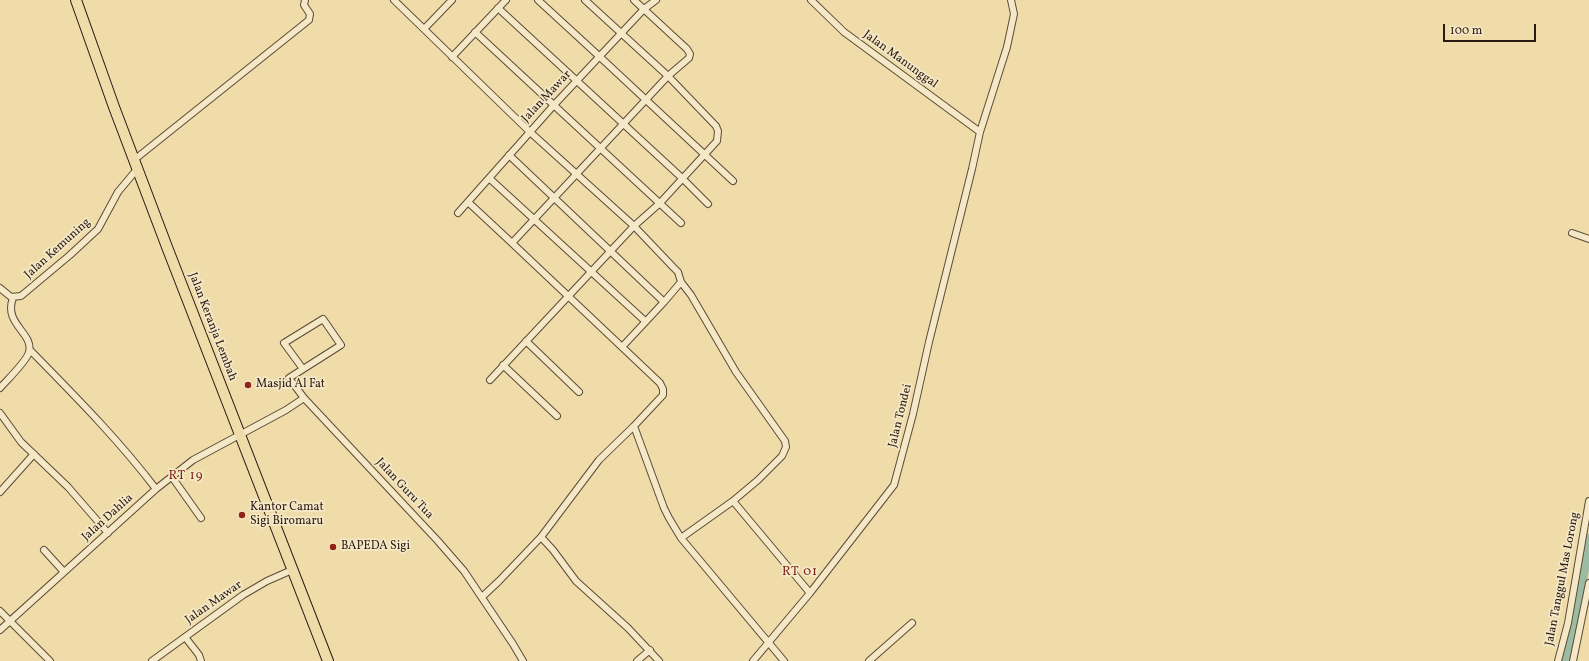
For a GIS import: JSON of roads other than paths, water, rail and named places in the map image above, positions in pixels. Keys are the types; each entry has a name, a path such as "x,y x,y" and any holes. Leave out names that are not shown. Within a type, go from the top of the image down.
{"main road":[{"name":"Jalan Keranja Lembah","path":"76,0 136,164 328,661"}],"street":[{"name":"Jalan Kemuning","path":"13,298 20,296 27,291 85,242 98,229 118,192 136,164 308,20 310,14 304,6 305,0"},
{"path":"394,0 452,58 530,132 634,226 678,272 681,282 691,294 736,372 785,441 786,447 782,456 733,500 681,538"},
{"path":"424,29 452,0"},
{"path":"452,58 506,0"},
{"path":"538,0 600,56 733,182"},
{"path":"490,380 634,226 660,203 717,141 718,131 716,126 668,76 585,0"},
{"path":"512,243 668,76 689,58 690,54 687,49 634,0"},
{"name":"Jalan Mawar","path":"458,213 554,105 644,9 656,0"},
{"name":"Jalan Manunggal","path":"811,0 844,32 980,132"},
{"name":"Jalan Tondei","path":"752,661 810,592 894,485 913,414 980,132 1007,47 1014,14 1011,0"},
{"path":"498,8 682,178 708,204"},
{"path":"476,32 681,223"},
{"path":"509,155 664,302"},
{"path":"489,178 645,321"},
{"path":"468,202 655,378 663,389 663,394 634,426 599,460 540,538 500,581 482,597"},
{"path":"1572,233 1589,239"},
{"path":"622,347 681,282"},
{"path":"0,288 13,298 11,315 26,338 30,350 106,428 156,489"},
{"path":"323,319 341,345 303,370 284,344 323,319"},
{"path":"526,341 579,392"},
{"path":"0,388 27,357 30,350"},
{"path":"504,365 557,416"},
{"name":"Jalan Guru Tua","path":"303,370 289,378 304,398 437,540 464,571 522,656 523,661"},
{"path":"240,435 304,398"},
{"path":"0,413 2,421 21,442 68,487 108,533"},
{"path":"634,426 664,508 681,538 784,661"},
{"name":"Jalan Dahlia","path":"0,630 156,489 200,457 240,435"},
{"path":"0,492 34,454"},
{"path":"172,477 201,518"},
{"path":"733,500 810,592"},
{"name":"Jalan Tanggul Mas Lorong","path":"1558,661 1568,623 1589,501"},
{"path":"540,538 553,550 571,576 586,592 628,628 659,661"},
{"path":"44,550 64,572"},
{"name":"Jalan Mawar","path":"152,661 243,595 267,581 292,570"},
{"path":"1573,661 1589,582"},
{"path":"0,611 50,661"},
{"path":"869,661 912,623"},
{"path":"185,637 199,655 201,661"},
{"path":"637,661 650,650"}],"waterway":[{"path":"1564,661 1579,594 1589,539"}],"place":[{"name":"Masjid Al Fat","path":"248,385"},
{"name":"Kantor Camat Sigi Biromaru","path":"242,515"},
{"name":"BAPEDA Sigi","path":"333,547"}],"district":[{"name":"RT 19","path":"186,477"},
{"name":"RT 01","path":"800,573"}]}
